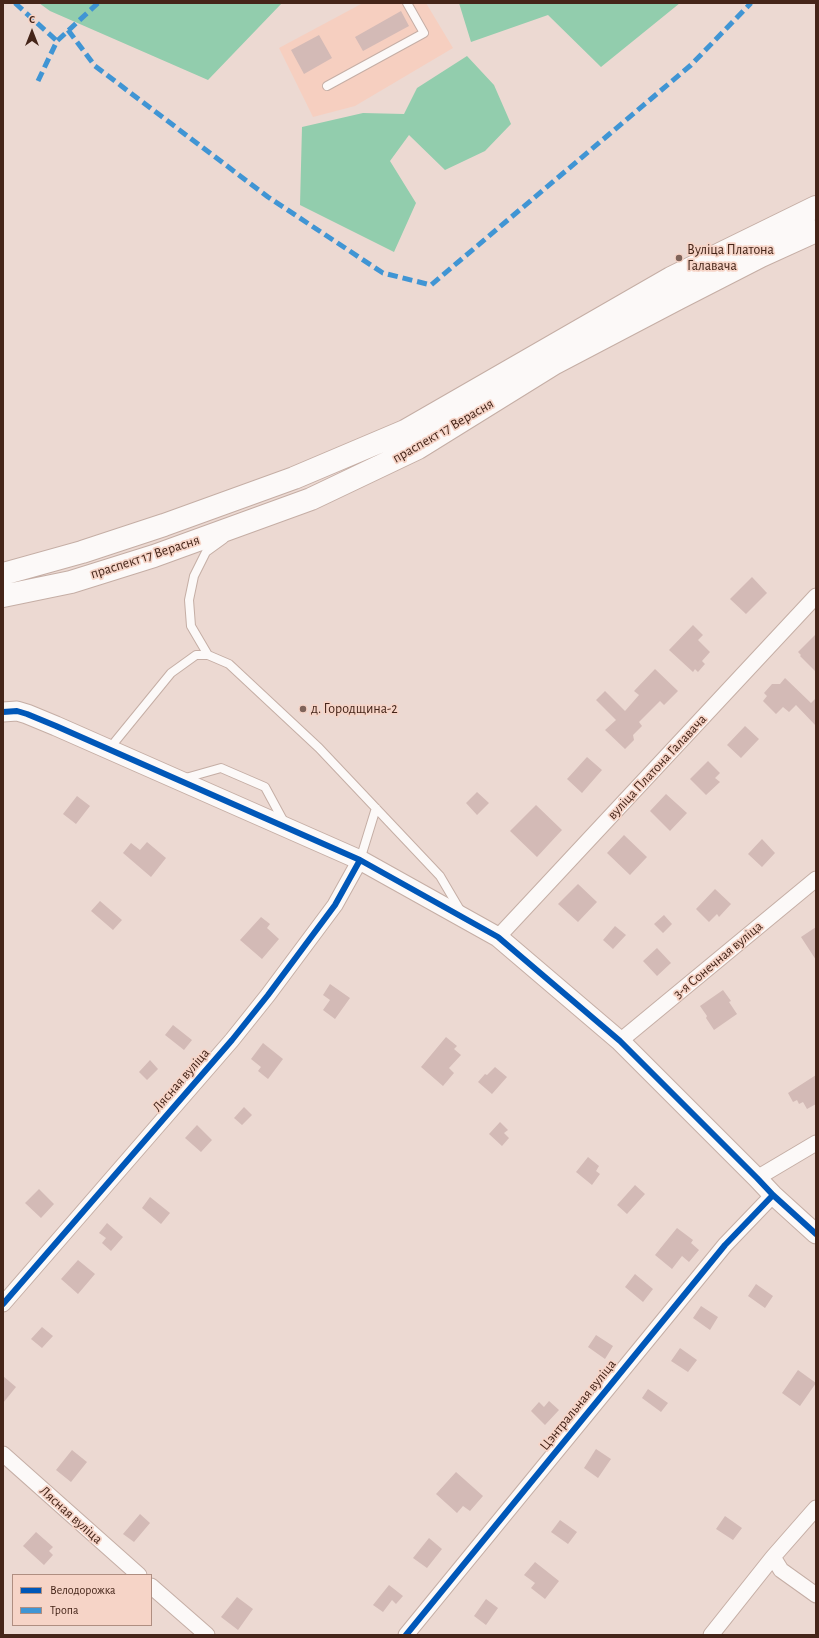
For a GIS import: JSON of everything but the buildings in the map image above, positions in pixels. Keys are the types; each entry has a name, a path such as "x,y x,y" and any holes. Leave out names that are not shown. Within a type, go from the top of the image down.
{"main road":[{"name":"праспект 17 Верасня","path":"3,574 82,552 164,525 294,478 405,431 670,278 816,207"},
{"name":"праспект 17 Верасня","path":"3,596 71,582 154,556 311,499 418,448 555,363 740,267 816,231"}],"street":[{"name":"вуліца Платона Галавача","path":"498,937 816,596"},
{"path":"8,710 27,714 360,860 498,937 620,1041 758,1178 773,1196 816,1234"},
{"name":"Лясная вуліца","path":"3,1304 232,1040 268,995 335,905 360,860"},
{"name":"3-я Сонечная вуліца","path":"620,1041 814,879"},
{"path":"758,1178 816,1142"},
{"name":"Цэнтральная вуліца","path":"406,1635 725,1245 773,1196"},
{"name":"Лясная вуліца","path":"3,1454 138,1574"},
{"path":"711,1635 773,1557 816,1508"},
{"path":"773,1557 781,1570 816,1595"},
{"path":"152,1587 208,1635"}],"lane":[{"path":"327,86 424,33 407,3"},
{"path":"208,655 192,626 189,600 194,576 206,552 245,523"},
{"path":"109,749 171,673 196,655 208,655 229,664 319,748 440,876 464,918"},
{"path":"179,780 221,768 265,787 288,828"},
{"path":"360,860 376,808"}],"shaded area":[{"path":"363,3 426,3 453,48 355,106 313,117 279,48"}],"green space":[{"path":"39,3 282,3 208,80 50,11"},
{"path":"459,3 680,3 601,67 548,15 471,42"},
{"path":"467,56 494,85 511,124 485,151 445,170 409,135 390,161 416,203 394,252 300,205 302,127 363,113 404,114 417,88"}],"marked path":[{"path":"15,3 57,41"},
{"path":"38,81 57,41 98,3"},
{"path":"68,30 95,66 268,197 383,273 431,285 691,65 751,3"}],"cycle path":[{"path":"3,712 17,711 56,726 360,860 498,937 620,1041 773,1195 816,1234"},
{"path":"3,1304 232,1040 268,995 335,905 360,860"},
{"path":"406,1635 725,1245 773,1195"}],"place":[{"name":"Вуліца Платона Галавача","path":"679,258"},
{"name":"д. Городщина-2","path":"303,709"}]}
